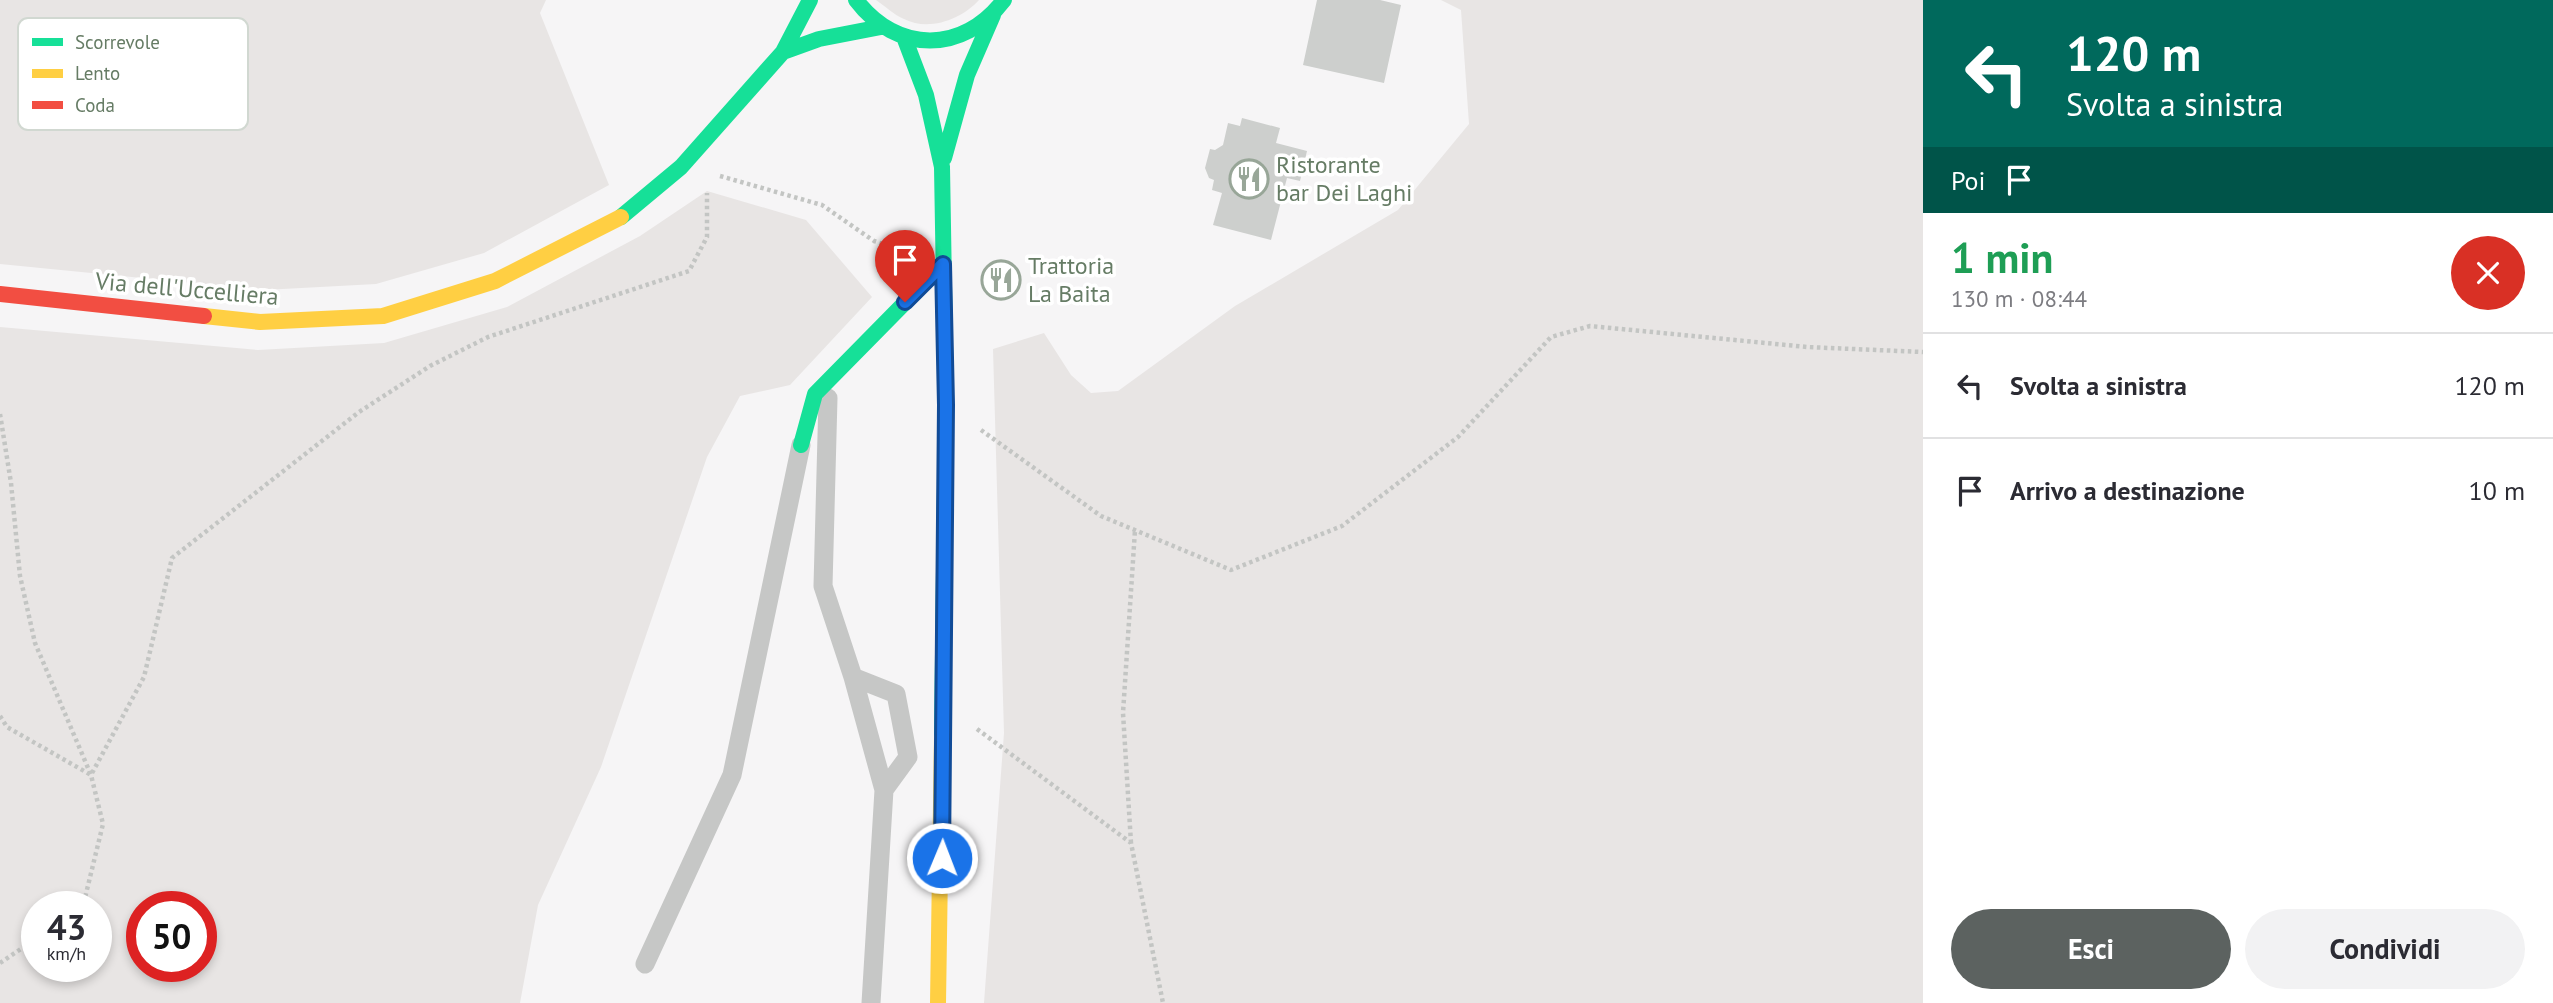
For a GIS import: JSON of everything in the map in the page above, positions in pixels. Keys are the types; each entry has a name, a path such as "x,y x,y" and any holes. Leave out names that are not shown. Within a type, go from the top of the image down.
{"main road":[{"path":"783,52 810,0"},
{"path":"856,0 862,10 881,27 904,37 927,41 951,39 974,30 993,15"},
{"path":"942,167 967,75 993,15 1004,0"},
{"path":"783,52 819,39 881,27"},
{"path":"904,37 926,94 942,167 946,405 938,1003"},
{"name":"Via dell'Uccelliera","path":"0,294 260,322 383,316 495,281 626,215 681,167 783,52"},
{"path":"801,444 815,394 943,264"}],"lane":[{"path":"828,380 823,586 853,677 884,790 871,1003"},
{"path":"645,964 732,775 801,444"},
{"path":"853,677 896,694 908,757 884,790"}],"path":[{"path":"681,167 742,181 822,205 874,241 943,264"},
{"path":"91,775 144,677 172,558 359,412 430,366 488,337 689,271 707,237 707,191 681,167"},
{"path":"946,405 1101,516 1231,570 1342,526 1458,437 1550,337 1590,326 1807,347 1923,352"},
{"path":"0,414 11,483 20,576 35,643 91,775 103,824 87,891"},
{"path":"1135,530 1123,713 1131,843 1163,1003"},
{"path":"942,704 1131,843"},
{"path":"0,716 7,727 91,775"},
{"path":"0,963 21,949"}],"shaded area":[{"path":"0,0 546,0 540,13 609,185 484,253 376,284 264,290 0,264"},
{"path":"876,0 979,0 954,18 924,24 900,17"},
{"path":"1441,0 1923,0 1923,1003 984,1003 1004,733 993,349 1044,333 1071,375 1091,393 1118,391 1235,306 1398,210 1469,124 1461,10"},
{"path":"707,191 806,220 872,297 790,385 740,396 707,457 601,767 538,905 520,1003 0,1003 0,327 258,350 384,343 507,307 640,236"}],"building":[{"path":"1317,0 1380,0 1401,5 1384,83 1303,65"},
{"name":"Ristorante bar Dei Laghi","path":"1242,118 1280,128 1276,143 1307,151 1300,181 1287,178 1271,240 1213,225 1222,193 1212,190 1214,180 1209,178 1205,168 1210,149 1215,150 1223,145 1228,123 1240,126"},
{"name":"Trattoria La Baita","path":"988,264 1016,267 1013,296 986,294"}],"traffic: fast":[{"path":"621,217 681,167 783,52 810,0"},
{"path":"856,0 872,18 891,30 910,38 930,40 950,38 969,30 988,18 1004,0"},
{"path":"944,158 967,75 993,15"},
{"path":"783,52 819,39 881,27"},
{"path":"904,37 926,95 942,167 946,405 942,738"},
{"path":"801,445 815,394 943,264"}],"traffic: slow":[{"path":"204,316 260,322 383,316 495,281 621,217"},
{"path":"938,1003 942,738"}],"traffic: jam":[{"path":"0,294 204,316"}],"place":[{"name":"Ristorante bar Dei Laghi","path":"1249,179"},
{"name":"Trattoria La Baita","path":"1001,280"}],"route":[{"path":"905,302 943,264 946,405 942,858"}]}
